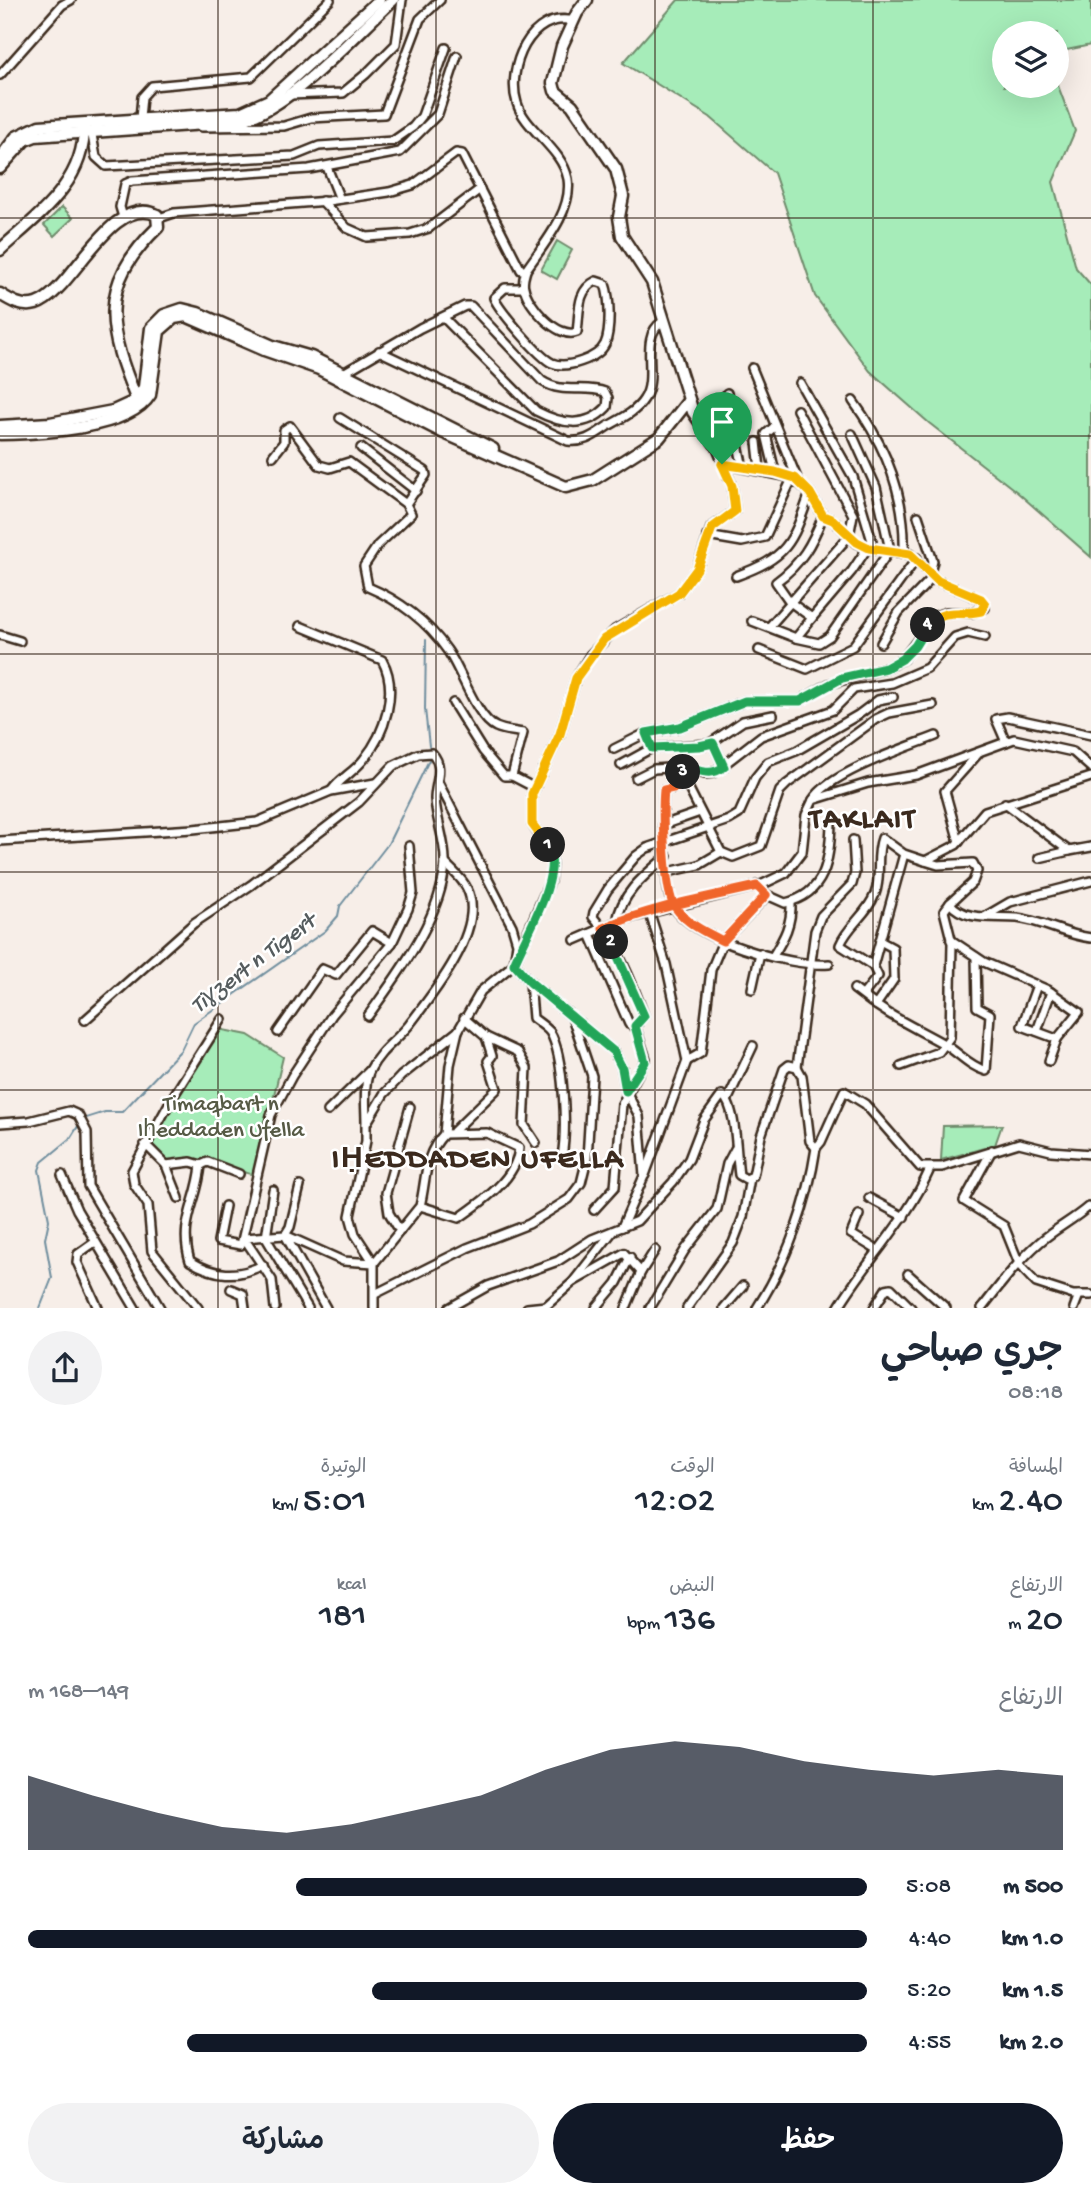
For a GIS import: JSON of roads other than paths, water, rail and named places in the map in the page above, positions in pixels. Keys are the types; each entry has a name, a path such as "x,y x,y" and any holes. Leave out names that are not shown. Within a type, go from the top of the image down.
{"street":[{"path":"0,75 62,5 71,0"},
{"path":"140,118 142,97 152,86 251,77 330,0"},
{"path":"0,168 25,140 34,136 140,118 240,113 254,107 269,100 379,0"},
{"path":"0,158 16,137 39,126 200,124 245,120 268,110 288,95 393,0"},
{"path":"288,95 343,93 366,74 396,44 402,0"},
{"path":"200,124 206,128 251,128 284,126 311,118 384,114 420,19 440,0"},
{"path":"587,0 573,21 552,83 555,91 572,105 616,169 623,196 619,216 622,236 652,282 662,322 689,400 698,423 715,443"},
{"path":"524,288 505,288 494,298 548,360 562,365 582,360 601,349 606,337 608,293 605,284 596,281 588,285 580,297 577,332 571,334 557,330 533,304 524,288 526,270 567,204 568,179 562,162 517,105 514,82 522,47 531,34 559,21 573,21"},
{"path":"84,127 92,135 96,157 106,166 294,156 319,146 393,141 413,127 422,116 446,48"},
{"path":"123,217 121,194 125,184 132,181 327,167 389,156 408,147 438,114 457,55"},
{"path":"0,250 61,195 78,159 84,127"},
{"path":"0,294 20,304 40,302 123,217 149,212 159,218 174,213 241,205 322,201 389,192 413,185 432,167 456,153 462,154 521,270 526,270"},
{"path":"327,167 339,197"},
{"path":"322,201 347,228 367,237 410,234 429,228 480,189"},
{"path":"138,404 115,338 114,305 123,268 140,244 158,227 159,218"},
{"path":"340,376 379,351 443,317 471,306 542,381 550,386 605,392 608,398 607,407 588,421 572,423 555,420 536,411 443,317"},
{"path":"0,434 45,432 104,421 138,404 150,395 159,331 174,318 194,319 340,376 444,433 565,487 593,480 659,438 689,400"},
{"path":"379,351 568,441 579,442 629,413 643,400 650,381 651,337 662,322"},
{"path":"707,536 742,542 765,537 794,481 752,368"},
{"path":"796,638 872,541 853,477 800,383"},
{"path":"727,393 743,468"},
{"path":"853,401 875,431 887,457 902,508 904,552"},
{"path":"0,426 63,421 138,404"},
{"path":"769,627 790,602 803,592 849,536 853,515 797,410"},
{"path":"374,1263 420,1206 424,1168 430,1152 444,1134 450,1065 458,1031 481,991 514,964 550,881 551,853 532,824 532,794 560,734 576,678 590,655 615,630 679,593 697,569 712,528 729,517 736,504 715,443 715,416"},
{"path":"340,418 425,471 426,475 406,504"},
{"path":"274,456 284,442 284,430 290,426 319,465 330,468 349,462 406,504 411,514 378,545 364,566 365,580 368,587 396,601 423,622 447,650 482,715 495,727 523,733 512,776"},
{"path":"774,427 766,434 775,472"},
{"path":"751,621 796,638 819,643 830,636 890,550 876,487 852,434"},
{"path":"757,442 760,469"},
{"path":"360,447 416,491"},
{"path":"614,749 646,733 680,727 745,701 800,701 842,678 886,668 902,659 936,616 947,612 972,613 985,608 981,599 960,592 931,575 917,558 904,552 869,548 849,536 833,520 823,516 810,493 794,481 775,472 722,464"},
{"path":"736,576 776,560 797,527 810,493"},
{"path":"812,618 790,602 776,582 799,562 811,546 823,516"},
{"path":"881,643 899,612 931,575 933,561 918,516"},
{"path":"760,650 807,669 853,646 917,558"},
{"path":"300,626 382,660 389,672 387,713 379,732 363,762 340,779 331,790"},
{"path":"636,778 654,769 682,767 705,774 713,773 761,737 833,710 853,690 892,683 927,667 937,659 946,643 955,637 968,633 985,637"},
{"path":"0,635 20,641"},
{"path":"635,1026 644,1016 603,928 593,917 608,889 636,856 647,848 729,820 739,814 755,778 768,762 796,751 858,715 878,700 893,697"},
{"path":"453,703 495,767 504,776 512,776 535,788"},
{"path":"682,767 687,785 721,852 733,858 761,846 780,791 876,719 889,713 933,705"},
{"path":"621,765 652,748 713,743 743,720 773,715"},
{"path":"1006,742 996,719 1008,717 1091,736"},
{"path":"646,733 652,748"},
{"path":"575,940 617,922 757,886 786,873 802,852 806,815 818,791 847,774 936,736"},
{"path":"813,800 869,783 916,775 1014,739 1053,745 1091,759"},
{"path":"713,743 724,767"},
{"path":"85,1020 194,923 251,885 359,802 393,766 425,752 436,757 438,782 435,798 445,863 435,904 411,955 368,1016"},
{"path":"959,842 945,791 979,754"},
{"path":"1079,756 1091,768"},
{"path":"925,861 959,842 985,811 1088,781 1091,777"},
{"path":"438,782 512,926 517,943 514,964 530,982 571,1013 614,1052 622,1068 626,1091 639,1116 645,1176"},
{"path":"0,841 193,829 257,822 331,790 376,783"},
{"path":"687,785 664,790 663,825 674,906 691,924 723,941 812,966 829,964"},
{"path":"1005,803 1069,851"},
{"path":"663,825 700,812"},
{"path":"757,886 766,895 785,904 813,889 824,876 830,854 831,823"},
{"path":"863,995 878,976 873,966 840,945 847,927 861,917 874,895 882,838 904,854 938,865 973,863 977,871 973,882 943,912 951,940 952,1012 947,1045 939,1052 901,1066"},
{"path":"816,1148 810,1141 802,1076 797,1067 812,966 812,947 821,916 852,884 855,873 853,840"},
{"path":"225,1206 218,1241 241,1245 271,1115 292,1076 332,1015 392,943 413,893 409,846"},
{"path":"1039,858 1091,847"},
{"path":"668,872 699,865 721,852"},
{"path":"873,966 904,854"},
{"path":"617,922 618,911 634,885 667,856"},
{"path":"328,1111 370,1070 385,1047 407,1027 470,931 470,896 465,884 445,863"},
{"path":"986,917 1010,902 1091,881"},
{"path":"687,1061 701,1053 712,970 723,941 766,895"},
{"path":"773,956 785,937 792,916 791,902"},
{"path":"950,903 956,910 986,917 1038,922 1071,936 1091,938"},
{"path":"527,1308 546,1306 573,1282 617,1229 645,1176 687,1061 666,964 650,914"},
{"path":"278,1032 322,969 336,975 372,931 392,943"},
{"path":"590,934 624,1015 629,1024 635,1026"},
{"path":"951,940 976,957 1051,992 1079,1012 1057,1039 1049,1060"},
{"path":"876,1005 894,979 893,948 880,941"},
{"path":"752,989 760,953"},
{"path":"854,989 888,1015 947,1045 975,1068 986,1071 990,1014 977,1007 976,957"},
{"path":"530,982 533,1018 550,1032 562,1087 565,1139 562,1156"},
{"path":"1037,985 1022,1026 1057,1039"},
{"path":"1037,1031 1051,992"},
{"path":"375,1294 467,1248 548,1214 569,1199 581,1184 590,1137 592,1076 571,1013"},
{"path":"198,1308 169,1276 149,1243 148,1205 132,1177 145,1144 222,1018"},
{"path":"464,1018 486,1037 518,1052 527,1068 524,1125 536,1143"},
{"path":"594,1210 615,1186 622,1104 626,1091 646,1059 635,1026"},
{"path":"366,1124 384,1094 401,1076 458,1031"},
{"path":"453,1132 497,1089 488,1061 492,1056 486,1037"},
{"path":"750,1178 739,1175 728,1099 753,1046"},
{"path":"687,1308 733,1243 743,1217 761,1136 783,1069 789,1065 797,1067"},
{"path":"370,1070 366,1082 366,1141 350,1216 355,1234 374,1263 374,1308"},
{"path":"757,1308 776,1279 812,1175 816,1148 844,1091 865,1104 919,1167 930,1169 1019,1143 1051,1152 1091,1154"},
{"path":"449,1308 488,1286 558,1261 592,1239 637,1221 673,1182 689,1158 704,1120 718,1097 722,1095 728,1099"},
{"path":"400,1231 389,1213 386,1193 410,1107"},
{"path":"0,1123 29,1121 69,1111 78,1115 88,1132 88,1186 160,1308"},
{"path":"420,1206 459,1217 489,1196 519,1152 519,1148 487,1133 444,1134"},
{"path":"145,1144 166,1165 178,1198"},
{"path":"650,1308 685,1250 717,1209 727,1164 735,1149"},
{"path":"992,1150 964,1201 1003,1226 1019,1264 1036,1283 1079,1295 1091,1295"},
{"path":"166,1165 191,1162 201,1165 208,1162 239,1174"},
{"path":"201,1165 185,1226 185,1245 190,1261 207,1271 221,1274 249,1272 263,1265"},
{"path":"838,1308 877,1250 904,1217 930,1169"},
{"path":"62,1175 95,1242 135,1308"},
{"path":"285,1235 290,1227 300,1186"},
{"path":"273,1190 266,1238 308,1308"},
{"path":"869,1199 904,1217"},
{"path":"982,1308 1041,1241 1069,1224 1088,1207 1091,1208"},
{"path":"859,1215 851,1234 877,1250"},
{"path":"244,1238 285,1235 343,1261 374,1263"},
{"path":"285,1235 326,1308"},
{"path":"244,1238 272,1280 275,1308"},
{"path":"95,1242 78,1254 77,1262 98,1308"},
{"path":"626,1308 641,1272 655,1250"},
{"path":"573,1282 620,1254 630,1257 641,1272"},
{"path":"596,1308 617,1283 630,1257"},
{"path":"908,1274 946,1308"},
{"path":"724,1308 743,1286"},
{"path":"874,1308 886,1289 891,1288 911,1308"},
{"path":"231,1289 243,1294 245,1308"},
{"path":"1074,1308 1079,1295"}],"waterway":[{"name":"Tiɣzert n Tigert","path":"426,640 425,709 429,746"},
{"name":"Tiɣzert n Tigert","path":"86,1118 105,1112 122,1112 181,1050 194,1023 325,931 338,916 340,906 388,844 429,760"},
{"name":"Tiɣzert n Tigert","path":"40,1308 52,1278 45,1239 49,1220 39,1170 42,1162 70,1139 80,1123"}],"district":[{"name":"TAKLAIT","path":"863,817"},
{"name":"IḤEDDADEN UFELLA","path":"478,1157"}],"park label":[{"name":"Timaqbart n Iḥeddaden Ufella","path":"221,1115"}]}
